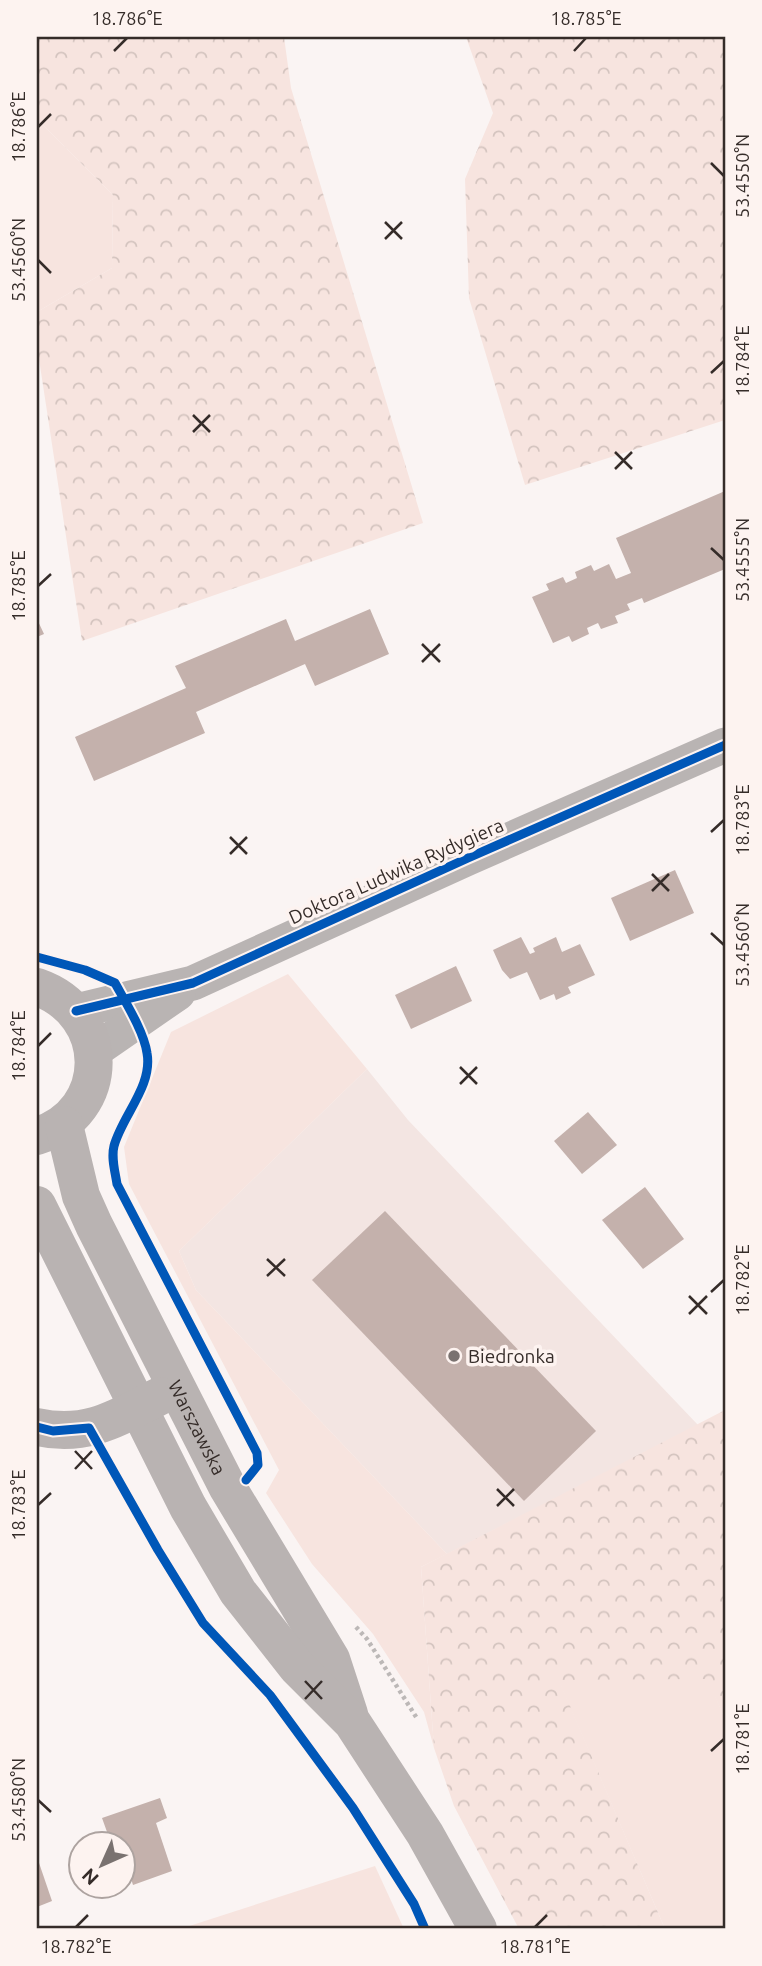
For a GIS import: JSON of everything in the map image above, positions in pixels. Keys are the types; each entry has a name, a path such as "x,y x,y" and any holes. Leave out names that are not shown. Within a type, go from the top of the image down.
{"main road":[{"path":"37,987 48,991 76,1011 94,1051 95,1068 83,1100 50,1130"},
{"name":"Warszawska","path":"50,1130 228,1488 331,1659 352,1722"},
{"name":"Warszawska","path":"37,1205 188,1507 238,1592 297,1667 352,1722 425,1834 478,1929"},
{"path":"37,1427 52,1431 105,1424 177,1388"}],"street":[{"name":"Doktora Ludwika Rydygiera","path":"94,1051 193,983 725,745"},
{"name":"Doktora Ludwika Rydygiera","path":"76,1011 193,983"}],"path":[{"path":"89,1428 147,1531"}],"shaded area":[{"path":"367,1069 408,1120 698,1425 447,1554 196,1290 179,1251"}],"green space":[{"path":"37,37 284,37 291,88 423,523 82,641 37,346 37,312 112,268 113,195 37,119"},
{"path":"466,37 725,37 725,420 525,485 469,298 465,179 493,113"},
{"path":"37,119 113,195 112,268 37,312"},
{"path":"288,974 367,1069 179,1251 196,1290 447,1554 421,1567 434,1748 424,1712 373,1634 312,1564 266,1493 279,1470 129,1184 124,1147 171,1032"},
{"path":"725,1410 725,1719 707,1679 559,1680 665,1929 519,1929 454,1806 434,1748 421,1567"},
{"path":"558,1679 708,1679 725,1719 725,1929 665,1929"},
{"path":"375,1866 404,1929 180,1929"}],"building":[{"path":"725,491 725,569 644,603 642,598 627,604 630,610 615,616 618,623 601,629 598,623 587,628 589,634 572,642 569,636 553,643 532,597 549,590 546,584 563,577 566,583 577,578 575,572 591,565 594,571 609,564 616,579 631,573 616,538"},
{"path":"370,609 389,654 315,686 305,664 196,712 205,733 94,781 75,737 186,688 175,666 286,619 295,641"},
{"path":"37,619 44,634 37,637"},
{"path":"675,870 694,913 630,941 611,898"},
{"path":"521,937 530,954 535,952 533,948 556,937 562,952 580,944 595,975 568,987 571,993 556,1000 554,994 540,1000 527,972 510,979 502,970 493,950"},
{"path":"456,966 472,1001 411,1029 395,995"},
{"path":"588,1112 617,1145 582,1174 554,1141"},
{"path":"645,1187 684,1239 643,1269 602,1220"},
{"name":"Biedronka","path":"385,1211 596,1431 524,1501 312,1280"},
{"path":"160,1798 167,1818 156,1823 172,1871 136,1884 136,1829 106,1829 102,1818"},
{"path":"37,1857 52,1901 37,1907"}],"cycle path":[{"path":"76,1011 193,983 725,745"},
{"path":"37,957 85,970 115,983 142,1036 147,1053 146,1077 114,1146 117,1184 257,1453 258,1465 246,1480"},
{"path":"37,1427 53,1431 89,1428 203,1623 270,1695 353,1808 414,1904 425,1929"}],"place":[{"name":"Biedronka","path":"454,1356"}]}
